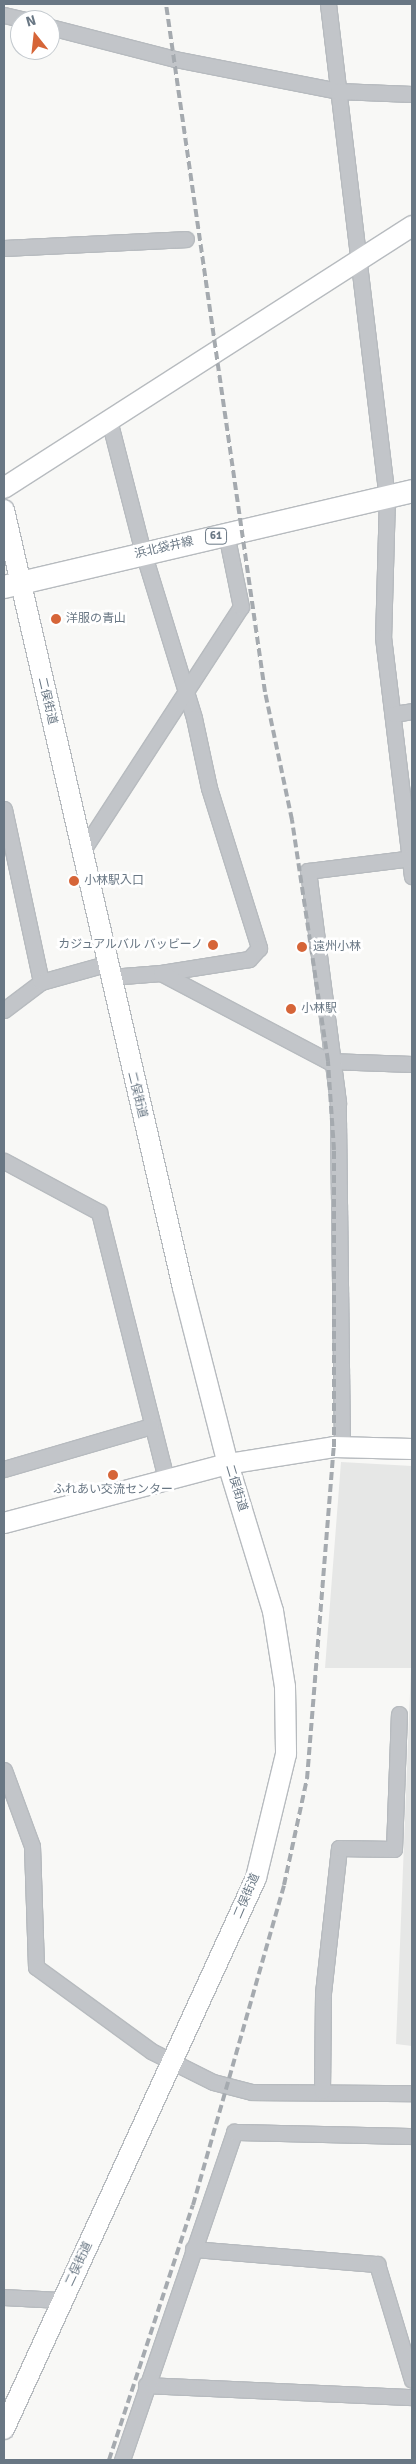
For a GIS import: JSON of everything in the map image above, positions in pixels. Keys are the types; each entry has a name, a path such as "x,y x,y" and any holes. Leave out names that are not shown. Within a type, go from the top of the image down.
{"main road":[{"name":"浜北袋井線","path":"12,585 143,552 412,491"}],"street":[{"path":"328,4 357,262 387,497 383,637 394,714 412,876"},
{"path":"60,29 175,59 338,91 412,94"},
{"path":"4,488 412,226"},
{"path":"4,248 186,239"},
{"path":"4,1010 41,982 108,971 161,973 249,959 259,948 209,788 188,695 143,552 109,420"},
{"name":"二俣街道","path":"4,510 12,585 81,853 228,1464 273,1611 284,1687 286,1754 256,1878 4,2429"},
{"path":"81,853 188,695 241,607 226,533"},
{"path":"394,714 412,711"},
{"path":"4,809 41,982"},
{"path":"342,1447 341,1240 334,1061 308,871 411,858"},
{"path":"161,973 226,1004 307,1052 334,1061 412,1064"},
{"path":"4,1161 99,1212 151,1426 167,1482"},
{"path":"4,1469 151,1426"},
{"path":"4,1523 167,1482 228,1464 342,1447 412,1449"},
{"path":"322,2091 323,1993 339,1848 394,1849 399,1714"},
{"path":"4,1770 32,1846 36,1967 151,2051 213,2082 236,2089 412,2093"},
{"path":"122,2460 146,2385 234,2132 412,2136"},
{"path":"193,2250 377,2264 412,2380"},
{"path":"4,2297 62,2300"},
{"path":"146,2385 412,2397"}],"shaded area":[{"path":"341,1462 412,1466 412,2046 396,2044 411,1668 325,1668"}],"railway":[{"path":"109,2460 193,2205 284,1885 307,1779 334,1447 334,1150 328,1061 292,820 265,692 166,4"}],"place":[{"name":"洋服の青山","path":"56,619"},
{"name":"小林駅入口","path":"74,881"},
{"name":"カジュアルバル バッビーノ","path":"213,945"},
{"name":"遠州小林","path":"302,947"},
{"name":"小林駅","path":"291,1009"},
{"name":"ふれあい交流センター","path":"113,1475"}]}
